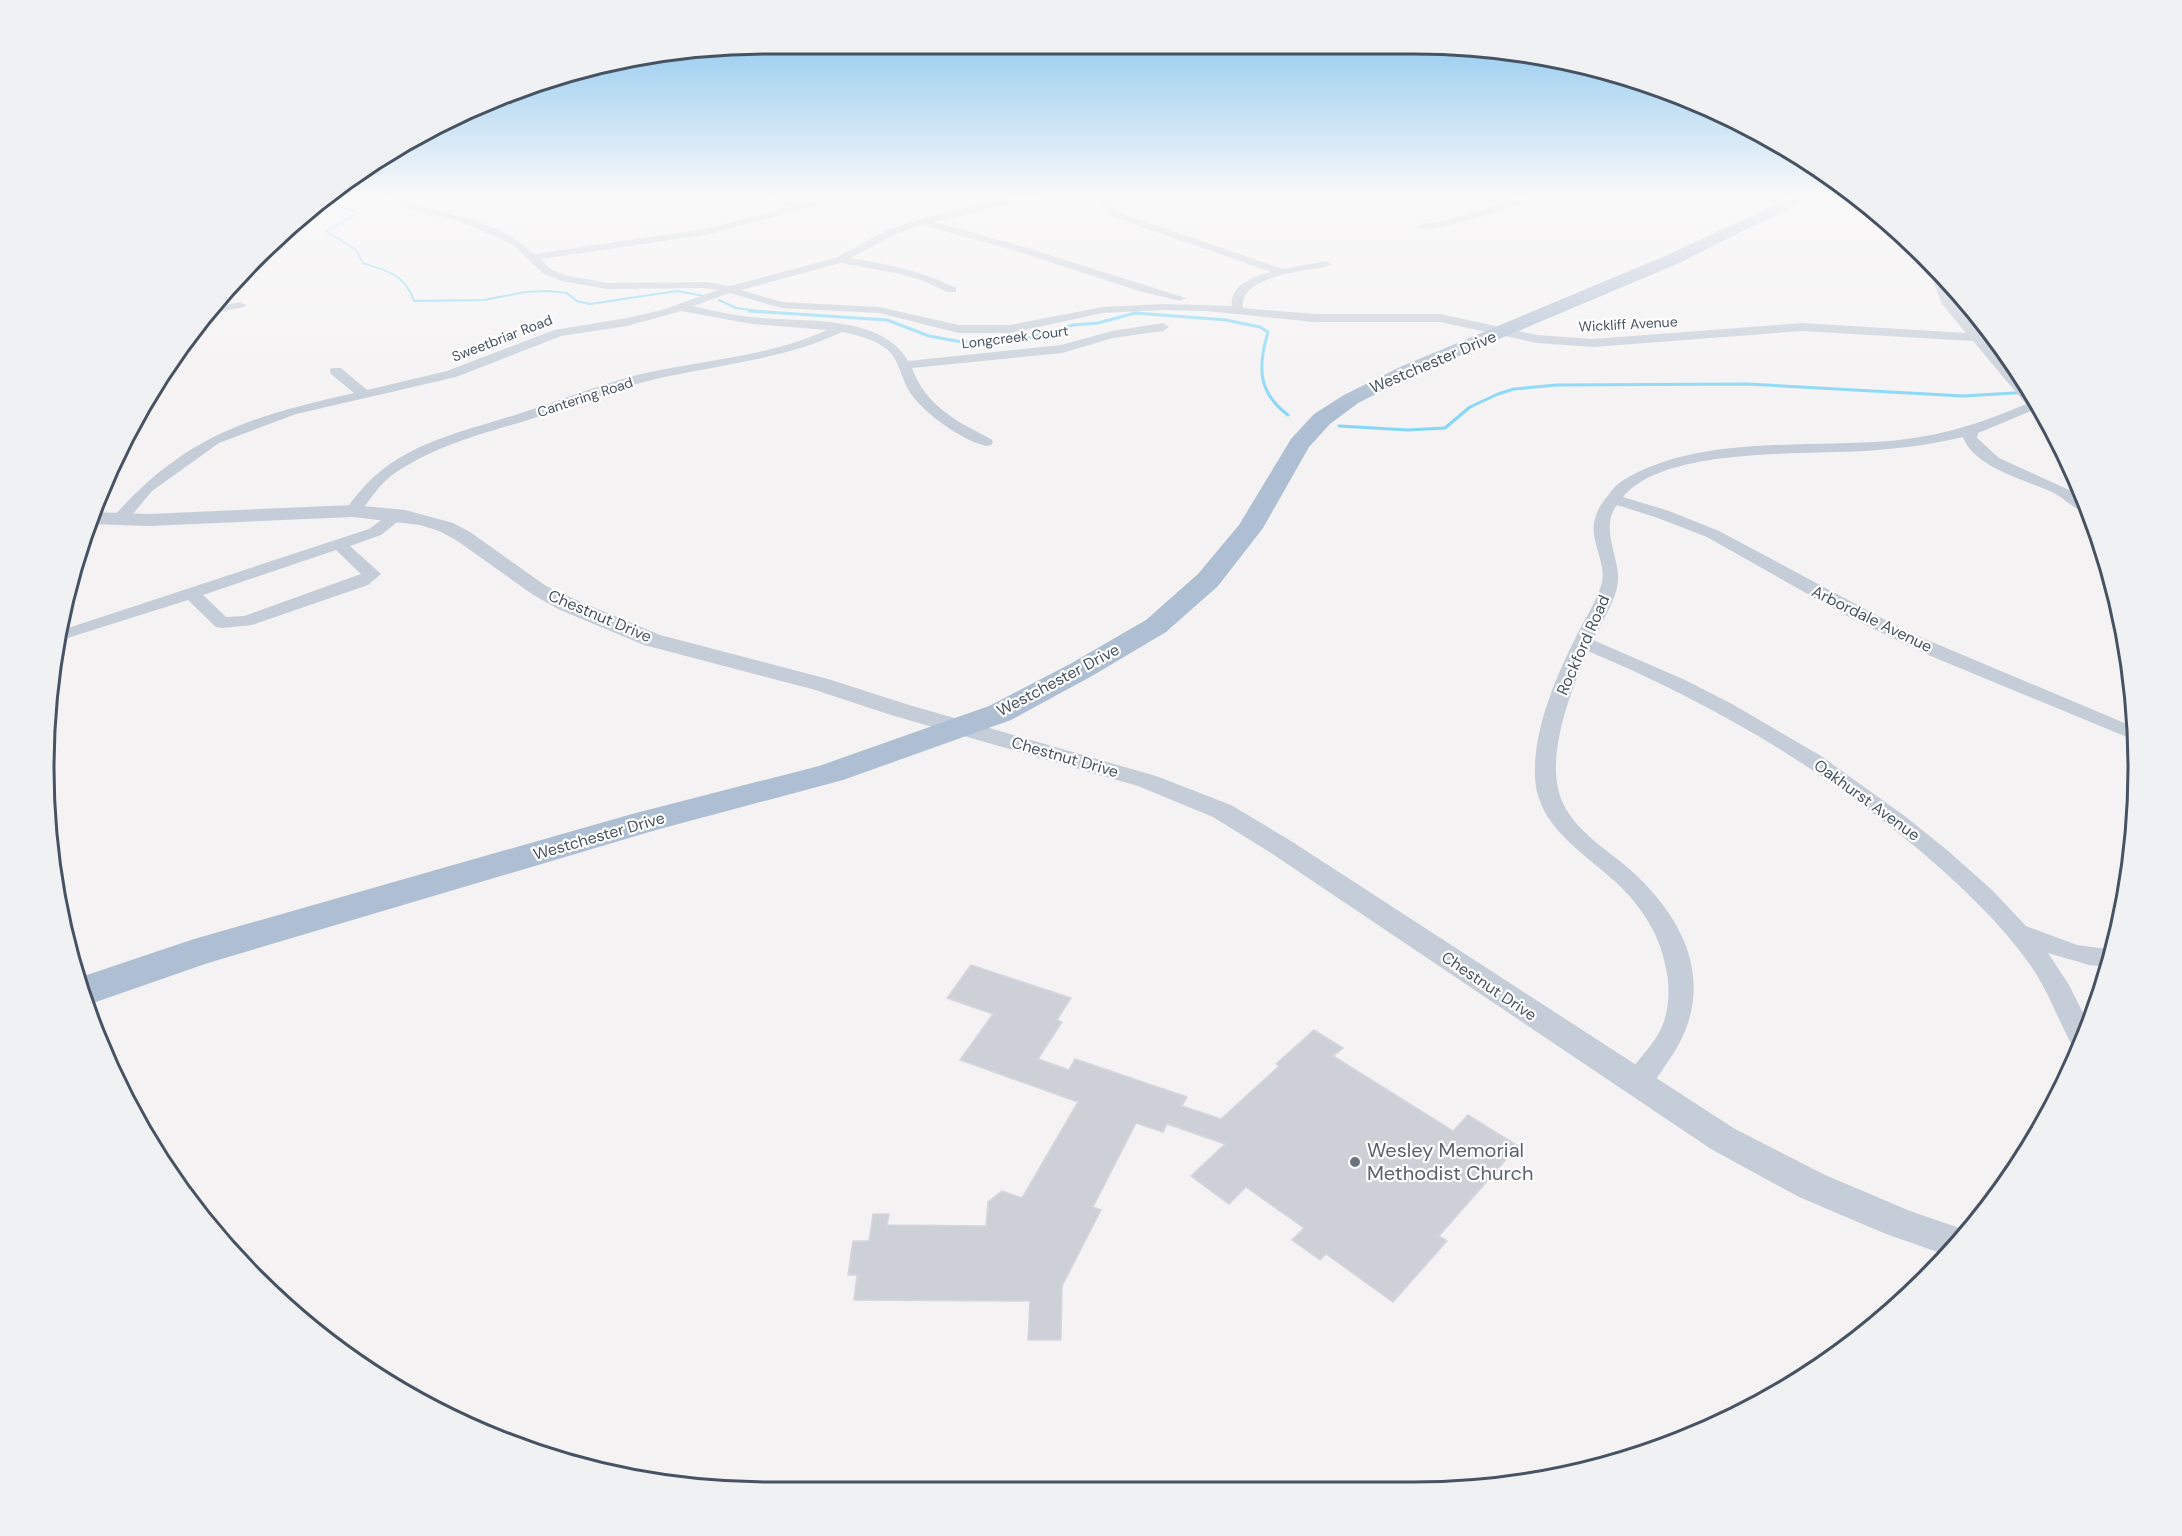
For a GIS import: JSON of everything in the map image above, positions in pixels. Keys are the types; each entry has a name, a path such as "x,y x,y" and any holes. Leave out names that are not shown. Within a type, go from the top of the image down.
{"main road":[{"name":"Westchester Drive","path":"89,990 226,944 644,822 831,773 1000,713 1082,670 1156,626 1208,580 1250,528 1299,444 1322,419 1351,399 1380,383 1655,267"}],"street":[{"name":"Wickliff Avenue","path":"543,267 551,273 585,284 632,287 695,284 732,290 781,305 879,310 945,327 973,330 1010,328 1121,308 1164,307 1314,318 1406,316 1440,318 1537,339 1593,343 1802,327 1976,337"},
{"name":"Sweetbriar Road","path":"122,518 147,488 193,453 214,440 292,411 451,374 558,333 627,322 815,267"},
{"path":"881,267 932,279 952,290"},
{"path":"1073,267 1143,290 1238,311 1236,300 1243,289 1258,280 1282,272 1311,267"},
{"path":"1267,267 1282,272"},
{"path":"1942,287 1948,304 2013,380"},
{"path":"221,309 240,305"},
{"path":"681,307 732,318 840,328 868,335 884,342 898,353 917,393 944,419 986,442"},
{"name":"Longcreek Court","path":"905,365 1062,349 1112,335 1163,327"},
{"name":"Cantering Road","path":"353,511 375,482 386,473 414,455 453,440 647,377 781,350 815,340 840,328"},
{"path":"336,371 365,394"},
{"path":"1613,499 1631,482 1653,471 1701,458 1754,451 1846,449 1890,445 1971,431 2026,401"},
{"path":"1971,431 1970,439 1985,457 2054,486 2076,501"},
{"name":"Rockford Road","path":"1613,499 1605,509 1603,531 1611,570 1610,585 1582,642 1558,700 1549,730 1546,780 1552,802 1566,826 1583,845 1616,870 1641,894 1661,921 1675,950 1682,980 1678,1015 1670,1033 1636,1083"},
{"name":"Arbordale Avenue","path":"1613,499 1655,511 1708,532 1825,597 1904,637 2126,731"},
{"name":"Chestnut Drive","path":"99,518 149,520 353,511 398,515 446,527 463,536 539,590 613,625 652,640 820,684 1147,781 1222,811 1288,852 1723,1139 1812,1186 1899,1223 1950,1240"},
{"path":"67,634 375,532 398,515"},
{"path":"191,593 222,623 246,621 362,581 372,574 338,544"},
{"name":"Oakhurst Avenue","path":"1582,642 1704,695 1815,761 1911,831 1991,901 2020,932 2059,991 2078,1029"},
{"path":"2020,932 2052,946 2085,956 2103,957"}],"building":[{"name":"Wesley Memorial Methodist Church","path":"971,965 1071,998 1057,1020 1062,1022 1038,1059 1069,1070 1075,1059 1187,1097 1182,1106 1221,1119 1279,1066 1276,1064 1314,1030 1343,1048 1333,1056 1453,1131 1468,1115 1518,1146 1439,1236 1447,1241 1393,1302 1326,1254 1320,1260 1292,1240 1304,1228 1246,1187 1229,1204 1191,1176 1225,1144 1167,1124 1163,1132 1136,1123 1093,1207 1101,1210 1062,1286 1061,1340 1028,1340 1030,1301 854,1300 857,1275 848,1275 853,1241 869,1241 873,1214 889,1214 887,1225 986,1226 988,1202 1002,1191 1022,1198 1078,1102 960,1060 993,1014 947,998"}],"waterway":[{"path":"374,267 400,279 406,285 414,301 484,300 525,292 550,291 567,293 577,301 590,304 677,291 704,296"},
{"path":"719,300 736,308 766,312"},
{"path":"749,311 887,320 929,336 962,342 1015,342 1073,325 1098,323 1135,313 1226,320 1260,327 1268,332 1262,367 1265,388 1270,397 1288,415"},
{"path":"1339,426 1408,430 1445,428 1470,407 1498,394 1514,389 1557,385 1747,384 1963,396 2021,393"}],"place":[{"name":"Wesley Memorial Methodist Church","path":"1355,1162"}]}
